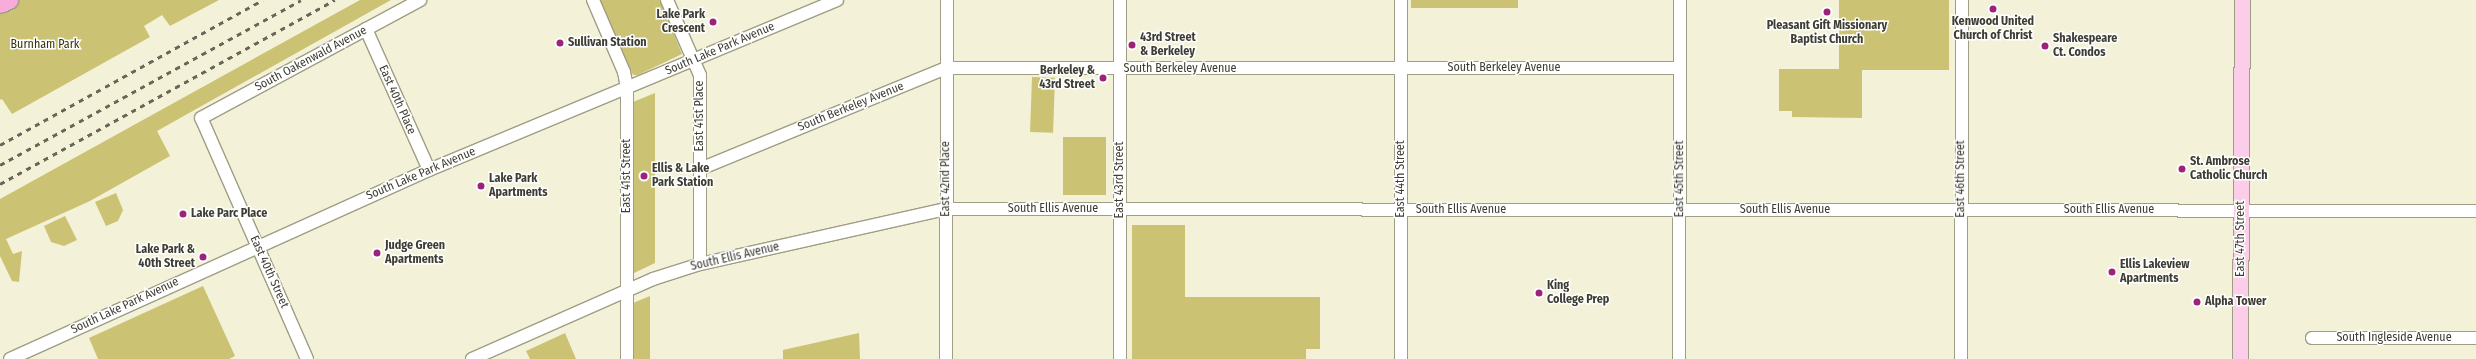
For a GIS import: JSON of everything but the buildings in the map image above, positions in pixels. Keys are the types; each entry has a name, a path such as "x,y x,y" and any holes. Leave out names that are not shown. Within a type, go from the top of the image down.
{"highway":[{"path":"0,4 9,0"}],"main road":[{"name":"East 47th Street","path":"2240,359 2242,0"}],"street":[{"name":"South Oakenwald Avenue","path":"201,118 420,0"},
{"name":"East 41st Street","path":"592,0 624,72 627,88 627,359"},
{"name":"East 41st Place","path":"667,0 700,75 700,264"},
{"name":"South Lake Park Avenue","path":"10,359 257,246 429,170 694,61 837,0"},
{"name":"East 42nd Place","path":"946,359 947,0"},
{"name":"East 43rd Street","path":"1120,0 1120,359"},
{"name":"East 44th Street","path":"1401,0 1401,359"},
{"name":"East 45th Street","path":"1679,359 1680,0"},
{"name":"East 46th Street","path":"1960,359 1962,0"},
{"name":"East 40th Place","path":"366,29 429,170"},
{"name":"South Berkeley Avenue","path":"700,169 946,68 1680,68"},
{"name":"East 40th Street","path":"201,118 307,359"},
{"name":"South Ellis Avenue","path":"472,359 653,279 700,264 946,209 2476,211"},
{"name":"South Ingleside Avenue","path":"2312,338 2476,338"}],"green space":[{"name":"Burnham Park","path":"16,0 219,0 170,26 162,15 144,26 150,37 12,114 2,99 0,100 0,8"},
{"path":"360,0 391,0 157,131 170,156 90,201 6,239 13,254 22,251 19,282 12,281 0,256 0,199"},
{"path":"599,0 660,0 682,54 638,75 633,75"},
{"path":"1411,0 1518,0 1518,8 1411,8"},
{"path":"1839,0 1949,0 1949,70 1862,70 1862,118 1792,117 1792,111 1779,111 1779,69 1839,69"},
{"path":"1032,77 1055,78 1053,133 1030,132"},
{"name":"Ellis & Lake Park Station","path":"655,93 655,263 632,274 633,102"},
{"path":"1063,137 1106,137 1106,195 1063,195"},
{"path":"116,193 123,210 118,221 106,226 95,202"},
{"path":"65,216 77,240 64,246 51,242 44,226"},
{"path":"1132,225 1185,225 1185,297 1320,297 1320,349 1306,349 1306,359 1132,359"},
{"path":"203,286 235,356 229,359 98,359 89,338"},
{"path":"650,296 650,359 632,359 633,303"},
{"path":"565,333 576,359 530,359 526,351"},
{"path":"859,333 860,359 783,359 783,350"}],"railway":[{"path":"0,145 263,0"},
{"path":"0,165 301,0"},
{"path":"0,184 335,0"}],"place":[{"name":"Kenwood United Church of Christ","path":"1993,9"},
{"name":"Pleasant Gift Missionary Baptist Church","path":"1827,12"},
{"name":"Lake Park Crescent","path":"713,22"},
{"name":"Sullivan Station","path":"560,43"},
{"name":"43rd Street & Berkeley","path":"1132,45"},
{"name":"Shakespeare Ct. Condos","path":"2045,46"},
{"name":"Berkeley & 43rd Street","path":"1103,78"},
{"name":"St. Ambrose Catholic Church","path":"2182,169"},
{"name":"Ellis & Lake Park Station","path":"644,176"},
{"name":"Lake Park Apartments","path":"481,186"},
{"name":"Lake Parc Place","path":"183,214"},
{"name":"Judge Green Apartments","path":"377,253"},
{"name":"Lake Park & 40th Street","path":"203,257"},
{"name":"Ellis Lakeview Apartments","path":"2112,272"},
{"name":"King College Prep","path":"1539,293"},
{"name":"Alpha Tower","path":"2197,302"}]}
